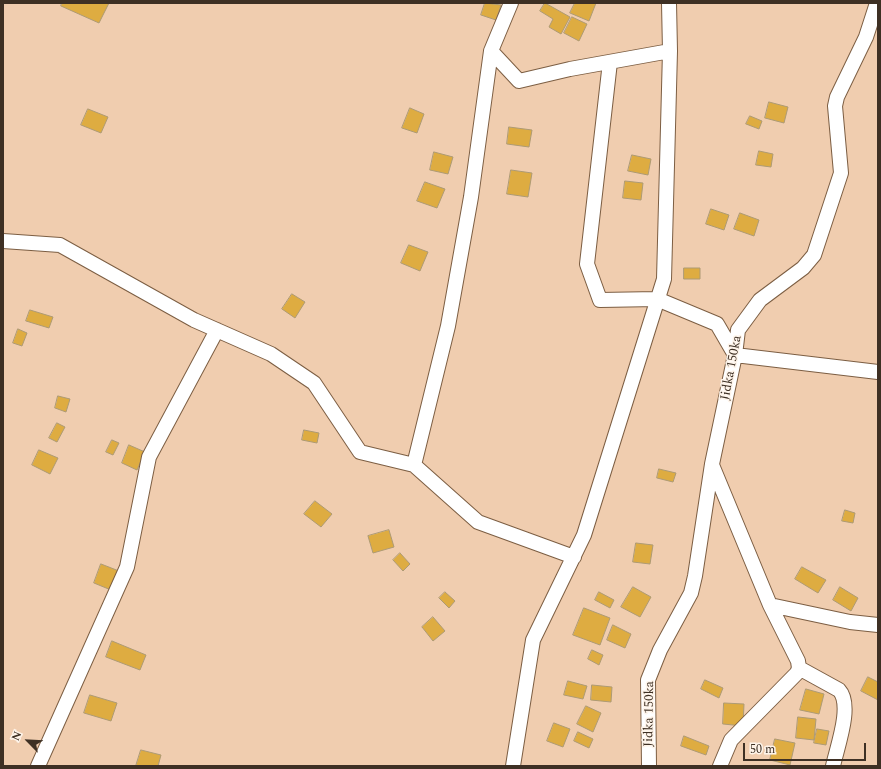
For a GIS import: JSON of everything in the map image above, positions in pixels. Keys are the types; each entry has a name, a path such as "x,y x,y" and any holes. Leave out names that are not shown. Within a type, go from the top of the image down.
{"street":[{"path":"414,465 448,326 471,197 491,51 512,3"},
{"path":"513,766 534,640 584,535 664,279 670,52 669,3"},
{"name":"Jidka 150ka","path":"649,766 648,680 660,650 691,593 695,576 712,464 735,355 738,330 760,300 804,268 814,255 841,173 835,106 837,97 866,37 877,3"},
{"path":"491,51 519,81 610,62 670,52"},
{"path":"610,62 587,264 600,300 657,299 717,324 735,355 878,372"},
{"path":"3,241 60,245 194,320 271,354 314,383 360,452 414,465 478,522 574,557"},
{"path":"38,766 57,720 127,567 149,457 217,330"},
{"path":"712,464 770,605 798,661 799,668 797,673 731,740 720,766"},
{"path":"770,605 850,622 878,625"},
{"path":"799,668 839,690 843,694 845,717 833,766"}],"building":[{"path":"62,3 109,3 99,23 61,6"},
{"path":"485,3 501,5 496,20 481,15"},
{"path":"545,3 570,17 561,34 549,27 553,19 540,11"},
{"path":"575,3 596,3 589,21 570,13"},
{"path":"572,17 587,24 579,41 564,33"},
{"path":"769,102 788,107 784,123 765,118"},
{"path":"410,108 424,114 417,133 402,128"},
{"path":"88,109 108,117 101,133 81,125"},
{"path":"750,116 762,121 759,129 746,124"},
{"path":"509,127 532,130 529,147 507,144"},
{"path":"759,151 773,154 771,167 756,165"},
{"path":"434,152 453,157 448,174 430,170"},
{"path":"632,155 651,159 648,175 628,171"},
{"path":"511,170 532,173 528,197 507,194"},
{"path":"625,181 643,183 641,200 623,198"},
{"path":"425,182 445,189 437,208 417,201"},
{"path":"711,209 729,215 724,230 706,224"},
{"path":"740,213 759,220 754,236 734,229"},
{"path":"409,245 428,252 420,271 401,263"},
{"path":"684,268 700,268 700,279 684,279"},
{"path":"292,294 305,302 295,318 282,309"},
{"path":"30,310 53,317 49,328 26,321"},
{"path":"18,329 27,333 22,346 13,343"},
{"path":"58,396 70,399 66,412 55,408"},
{"path":"57,423 65,427 57,442 49,438"},
{"path":"304,430 319,433 317,443 302,440"},
{"path":"112,440 119,443 113,455 106,452"},
{"path":"129,445 145,452 137,470 122,463"},
{"path":"39,450 58,458 50,474 32,465"},
{"path":"659,469 676,473 673,482 657,478"},
{"path":"315,501 332,514 321,527 304,514"},
{"path":"845,510 855,513 853,523 842,521"},
{"path":"389,530 394,547 373,553 368,536"},
{"path":"636,543 653,545 650,564 633,562"},
{"path":"400,553 410,564 403,571 393,560"},
{"path":"101,564 119,571 111,590 94,583"},
{"path":"802,567 826,580 818,593 795,579"},
{"path":"633,587 651,597 640,617 621,607"},
{"path":"840,587 858,598 851,611 833,600"},
{"path":"445,592 455,601 449,608 439,598"},
{"path":"599,592 614,600 610,608 595,600"},
{"path":"584,608 610,618 600,645 573,635"},
{"path":"433,617 445,631 433,641 422,627"},
{"path":"613,625 631,634 625,648 607,640"},
{"path":"112,641 146,655 140,670 106,657"},
{"path":"592,650 603,655 599,665 588,659"},
{"path":"868,677 878,682 878,700 861,691"},
{"path":"705,680 723,688 719,698 701,689"},
{"path":"568,681 587,686 583,699 564,695"},
{"path":"592,685 612,687 611,702 591,700"},
{"path":"806,689 824,694 819,714 800,710"},
{"path":"90,695 117,703 111,721 84,713"},
{"path":"724,703 744,704 743,726 723,724"},
{"path":"586,706 601,713 593,732 577,724"},
{"path":"798,717 816,719 814,740 796,738"},
{"path":"554,723 570,729 563,747 547,741"},
{"path":"817,729 829,731 826,745 814,743"},
{"path":"578,732 593,739 589,748 574,741"},
{"path":"684,736 709,746 706,755 681,746"},
{"path":"775,739 795,743 790,765 770,760"},
{"path":"141,750 161,755 158,766 136,766"}]}
